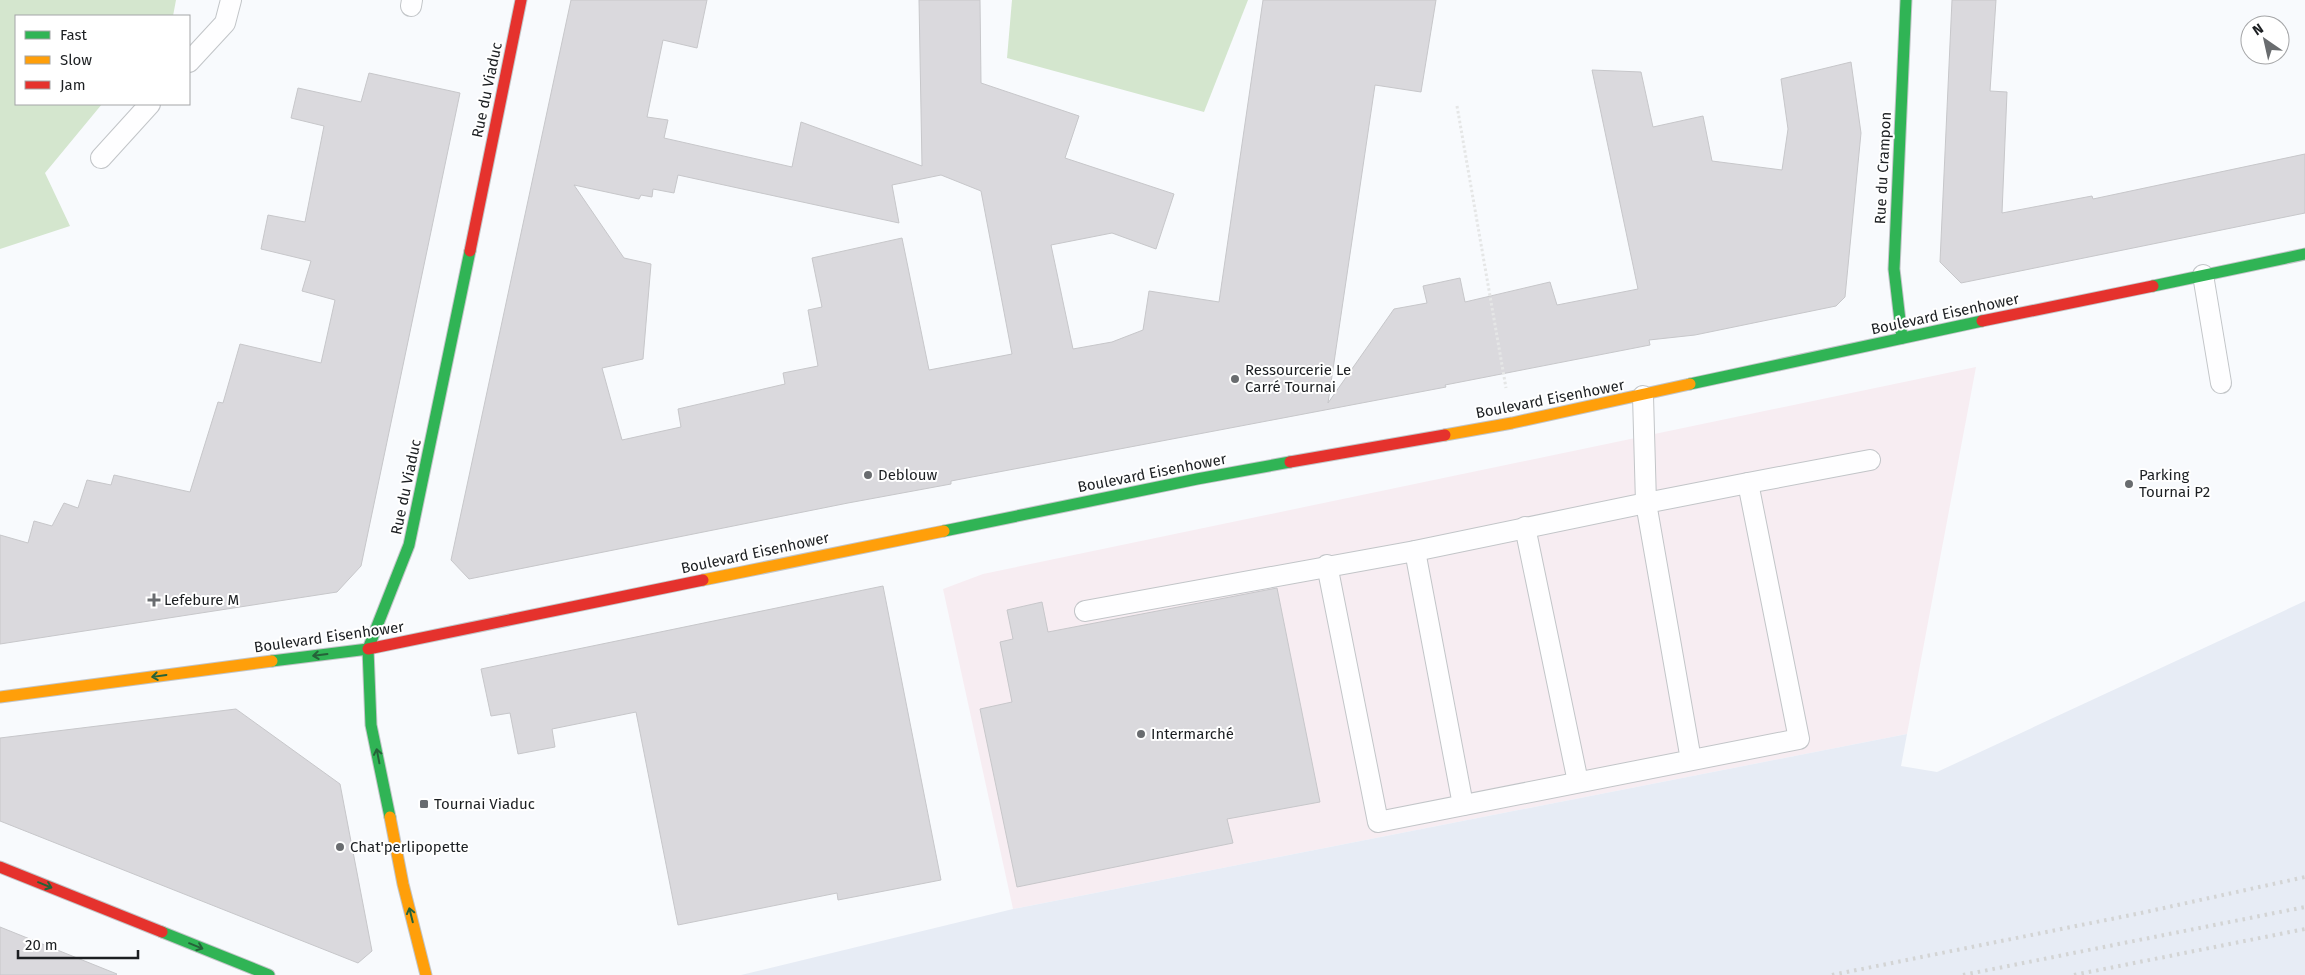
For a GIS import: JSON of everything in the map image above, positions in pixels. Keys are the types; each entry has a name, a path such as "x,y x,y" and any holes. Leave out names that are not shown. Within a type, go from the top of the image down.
{"street":[{"name":"Rue du Viaduc","path":"426,975 403,884 372,725 368,649 409,545 521,0"},
{"name":"Rue du Crampon","path":"1902,338 1894,269 1906,0"},
{"name":"Boulevard Eisenhower","path":"0,698 368,649 1197,478 1512,423 1644,396 1902,338 2305,254"},
{"path":"0,867 269,975"},
{"path":"411,975 422,962"}],"lane":[{"path":"190,61 225,23 230,0"},
{"path":"101,158 149,105"},
{"path":"2203,275 2221,383"},
{"path":"1644,396 1646,502 1692,760"},
{"path":"1085,611 1415,551 1646,502 1870,460"},
{"path":"1327,566 1378,822 1799,739 1748,483"},
{"path":"1525,527 1578,782"},
{"path":"1415,551 1463,805"}],"path":[{"path":"1457,106 1512,423"}],"shaded area":[{"path":"1976,367 1907,734 1013,909 943,589 983,574"},
{"path":"2305,601 2305,975 741,975 1013,909 1907,734 1901,766 1937,772"}],"green space":[{"path":"0,0 176,0 173,15 15,15 15,105 101,105 45,173 70,226 0,249"},
{"path":"1012,0 1248,0 1204,112 1007,58"}],"building":[{"path":"571,0 707,0 697,48 663,40 647,117 668,120 664,138 792,167 801,122 922,166 919,0 980,0 981,83 1079,116 1065,158 1174,194 1156,249 1112,233 1051,245 1073,349 1112,342 1143,330 1149,291 1219,302 1263,0 1436,0 1421,92 1375,85 1328,403 1394,309 1427,303 1423,286 1460,278 1465,302 1550,282 1557,305 1638,289 1592,70 1641,72 1653,127 1703,116 1712,161 1782,170 1788,129 1781,79 1851,62 1861,133 1845,297 1836,306 1695,335 1649,340 1650,345 1445,385 1446,387 951,481 951,484 469,579 451,560","holes":["678,175 899,223 892,185 941,175 981,191 1012,354 929,370 902,238 812,258 822,307 808,310 818,366 783,373 785,384 678,409 681,427 622,440 602,368 643,359 651,264 624,258 574,185 639,199 641,195 652,197 653,189 674,193"]},
{"path":"1952,0 1996,0 1990,91 2007,92 2002,213 2092,196 2093,199 2305,154 2305,213 1961,283 1940,262"},
{"path":"369,73 460,93 361,566 337,592 0,644 0,535 28,543 34,521 52,526 64,503 78,508 87,480 111,485 114,475 190,492 218,402 223,403 240,344 321,363 335,300 302,291 311,261 261,249 268,215 305,222 324,126 291,118 298,88 361,102"},
{"path":"883,586 941,880 838,900 837,893 678,925 636,712 552,729 555,747 518,754 510,713 491,716 481,669"},
{"path":"1277,588 1320,802 1227,819 1233,843 1017,887 980,709 1012,702 1000,642 1013,639 1007,610 1042,602 1048,632"},
{"path":"236,709 340,784 372,951 358,963 0,821 0,738"},
{"path":"0,927 117,974 0,975"}],"railway":[{"path":"1832,975 2141,913 2305,877"},
{"path":"1963,975 2305,907"},
{"path":"2074,975 2305,929"}],"traffic: fast":[{"path":"1902,338 1894,269 1906,0"},
{"path":"368,649 409,545 470,251"},
{"path":"2153,286 2305,254"},
{"path":"1690,384 1982,321"},
{"path":"944,531 1197,479 1290,462"},
{"path":"272,661 368,649 371,725 390,817"},
{"path":"162,932 269,975"}],"traffic: slow":[{"path":"1445,435 1512,423 1690,384"},
{"path":"703,580 944,531"},
{"path":"0,697 272,661"},
{"path":"390,817 403,884 426,975"}],"traffic: jam":[{"path":"470,251 521,0"},
{"path":"1982,321 2153,286"},
{"path":"1290,462 1445,435"},
{"path":"368,649 703,580"},
{"path":"0,867 162,932"}],"place":[{"name":"Ressourcerie Le Carré Tournai","path":"1235,379"},
{"name":"Deblouw","path":"868,475"},
{"name":"Parking Tournai P2","path":"2129,484"},
{"name":"Lefebure M","path":"154,600"},
{"name":"Intermarché","path":"1141,734"},
{"name":"Tournai Viaduc","path":"424,804"},
{"name":"Chat'perlipopette","path":"340,847"}]}
